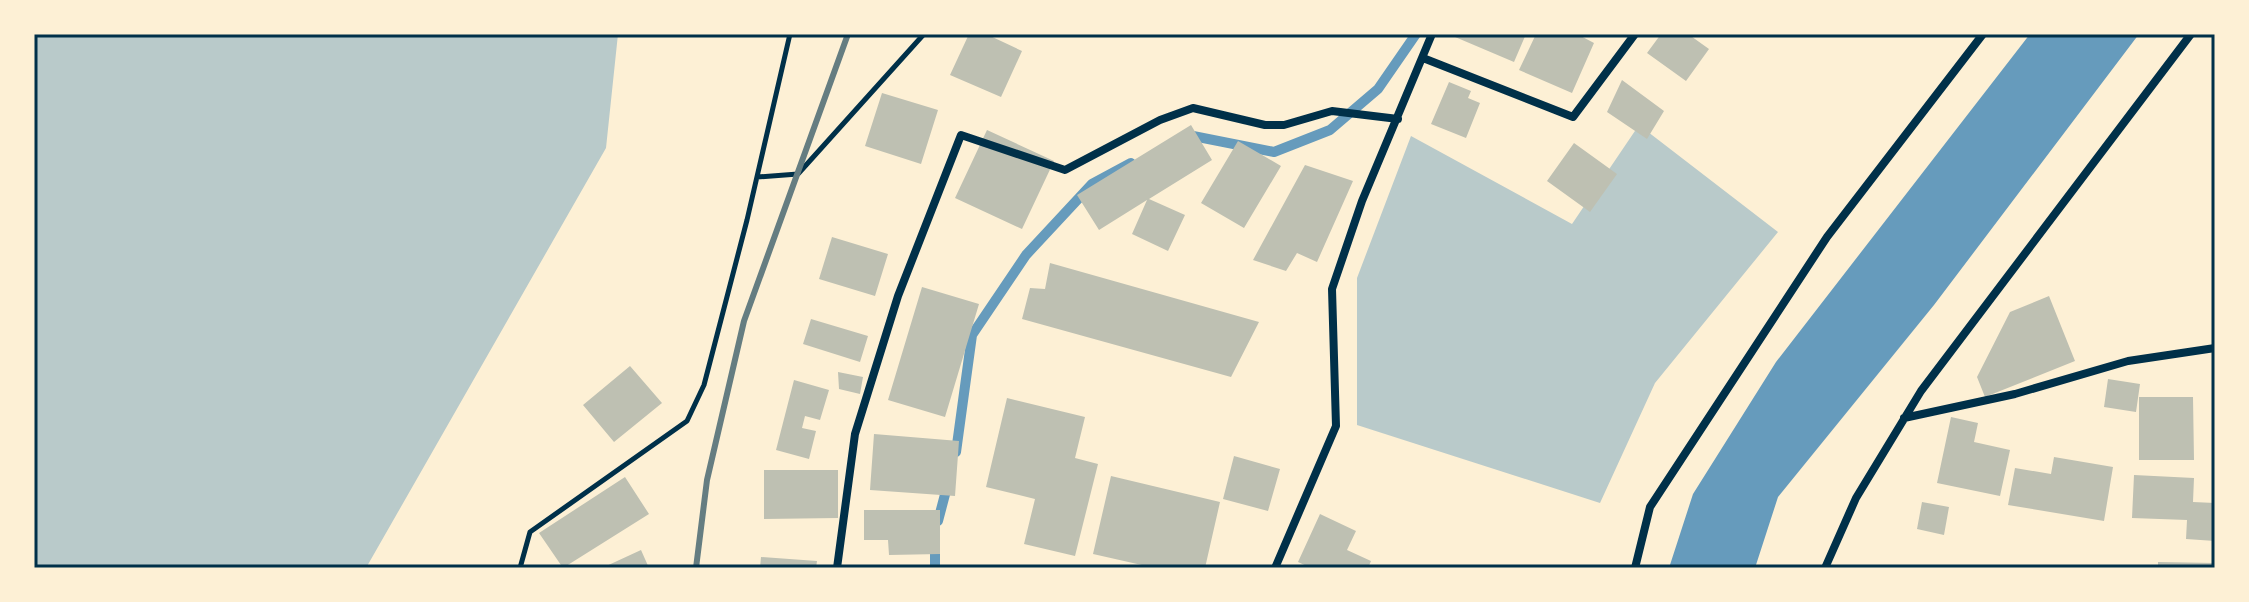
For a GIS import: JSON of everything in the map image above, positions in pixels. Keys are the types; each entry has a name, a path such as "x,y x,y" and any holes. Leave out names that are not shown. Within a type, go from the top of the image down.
{"street":[{"path":"1275,568 1336,426 1332,289 1362,201 1432,34"},
{"path":"1423,58 1573,117 1635,34"},
{"path":"1635,568 1650,507 1827,237 1983,34"},
{"path":"1825,568 1856,498 1921,391 2191,34"},
{"path":"837,568 855,434 898,296 961,135 1065,170 1160,120 1193,108 1265,125 1284,125 1335,112 1398,119"},
{"path":"1904,418 2015,394 2128,361 2215,348"}],"path":[{"path":"520,568 530,532 687,421 704,385 790,34"},
{"path":"757,177 798,174 924,34"}],"shaded area":[{"path":"34,34 618,34 606,148 366,568 34,568"},
{"path":"1639,125 1778,232 1655,383 1600,503 1357,425 1357,278 1411,136 1572,224"}],"water":[{"path":"2030,34 2139,34 1934,305 1778,497 1755,568 1669,568 1693,494 1776,362"}],"building":[{"path":"969,34 986,34 1022,51 1001,97 950,75"},
{"path":"1448,34 1526,34 1514,62"},
{"path":"1536,34 1577,34 1594,43 1572,93 1519,70"},
{"path":"1661,34 1688,34 1709,49 1686,81 1647,53"},
{"path":"1622,80 1664,111 1647,139 1607,112"},
{"path":"1449,82 1471,91 1468,98 1480,103 1466,138 1431,124"},
{"path":"882,93 938,110 921,164 865,146"},
{"path":"1191,125 1212,160 1149,199 1185,215 1168,251 1132,234 1147,200 1099,230 1077,195"},
{"path":"987,130 1054,161 1022,229 955,198"},
{"path":"1238,141 1281,166 1244,228 1201,203"},
{"path":"1574,143 1617,174 1590,212 1547,181"},
{"path":"1305,165 1353,181 1317,262 1297,253 1286,271 1253,260"},
{"path":"832,237 888,254 875,296 819,279"},
{"path":"1050,263 1259,322 1231,377 1022,319 1030,288 1045,289"},
{"path":"922,287 979,304 945,417 888,400"},
{"path":"2049,296 2075,361 1985,397 1977,377 2010,312"},
{"path":"811,319 868,336 860,362 803,344"},
{"path":"630,366 662,403 614,442 583,405"},
{"path":"838,372 863,377 860,394 839,389"},
{"path":"2108,379 2140,384 2136,412 2104,407"},
{"path":"794,380 829,390 820,420 805,416 802,428 816,431 809,459 776,450"},
{"path":"2139,397 2193,397 2194,460 2139,460"},
{"path":"1007,398 1085,417 1075,458 1098,464 1075,556 1024,544 1035,499 986,487"},
{"path":"1951,417 1978,423 1974,442 2010,450 2000,496 1937,483"},
{"path":"874,434 959,441 955,496 870,490"},
{"path":"1234,456 1280,469 1268,511 1223,499"},
{"path":"2054,457 2113,467 2104,521 2008,505 2015,468 2051,474"},
{"path":"764,470 838,470 838,518 764,519"},
{"path":"2134,475 2194,478 2193,502 2215,503 2215,541 2186,539 2187,520 2132,518"},
{"path":"1111,476 1220,502 1205,568 1155,568 1093,554"},
{"path":"625,477 649,514 563,568 539,533"},
{"path":"1922,502 1949,507 1944,535 1917,529"},
{"path":"864,510 940,510 940,554 889,555 888,540 864,540"},
{"path":"1320,514 1356,531 1347,550 1371,561 1368,568 1311,568 1298,562"},
{"path":"641,550 649,568 602,568"},
{"path":"761,557 817,561 816,568 760,568"},
{"path":"2158,562 2215,563 2215,568 2158,568"}],"waterway":[{"path":"1188,135 1274,152 1330,130 1378,89 1416,34"},
{"path":"956,452 972,335 1026,255 1092,184 1131,163"},
{"path":"938,521 948,483"},
{"path":"935,541 935,568"}],"railway":[{"path":"696,568 707,480 744,321 848,34"}]}
